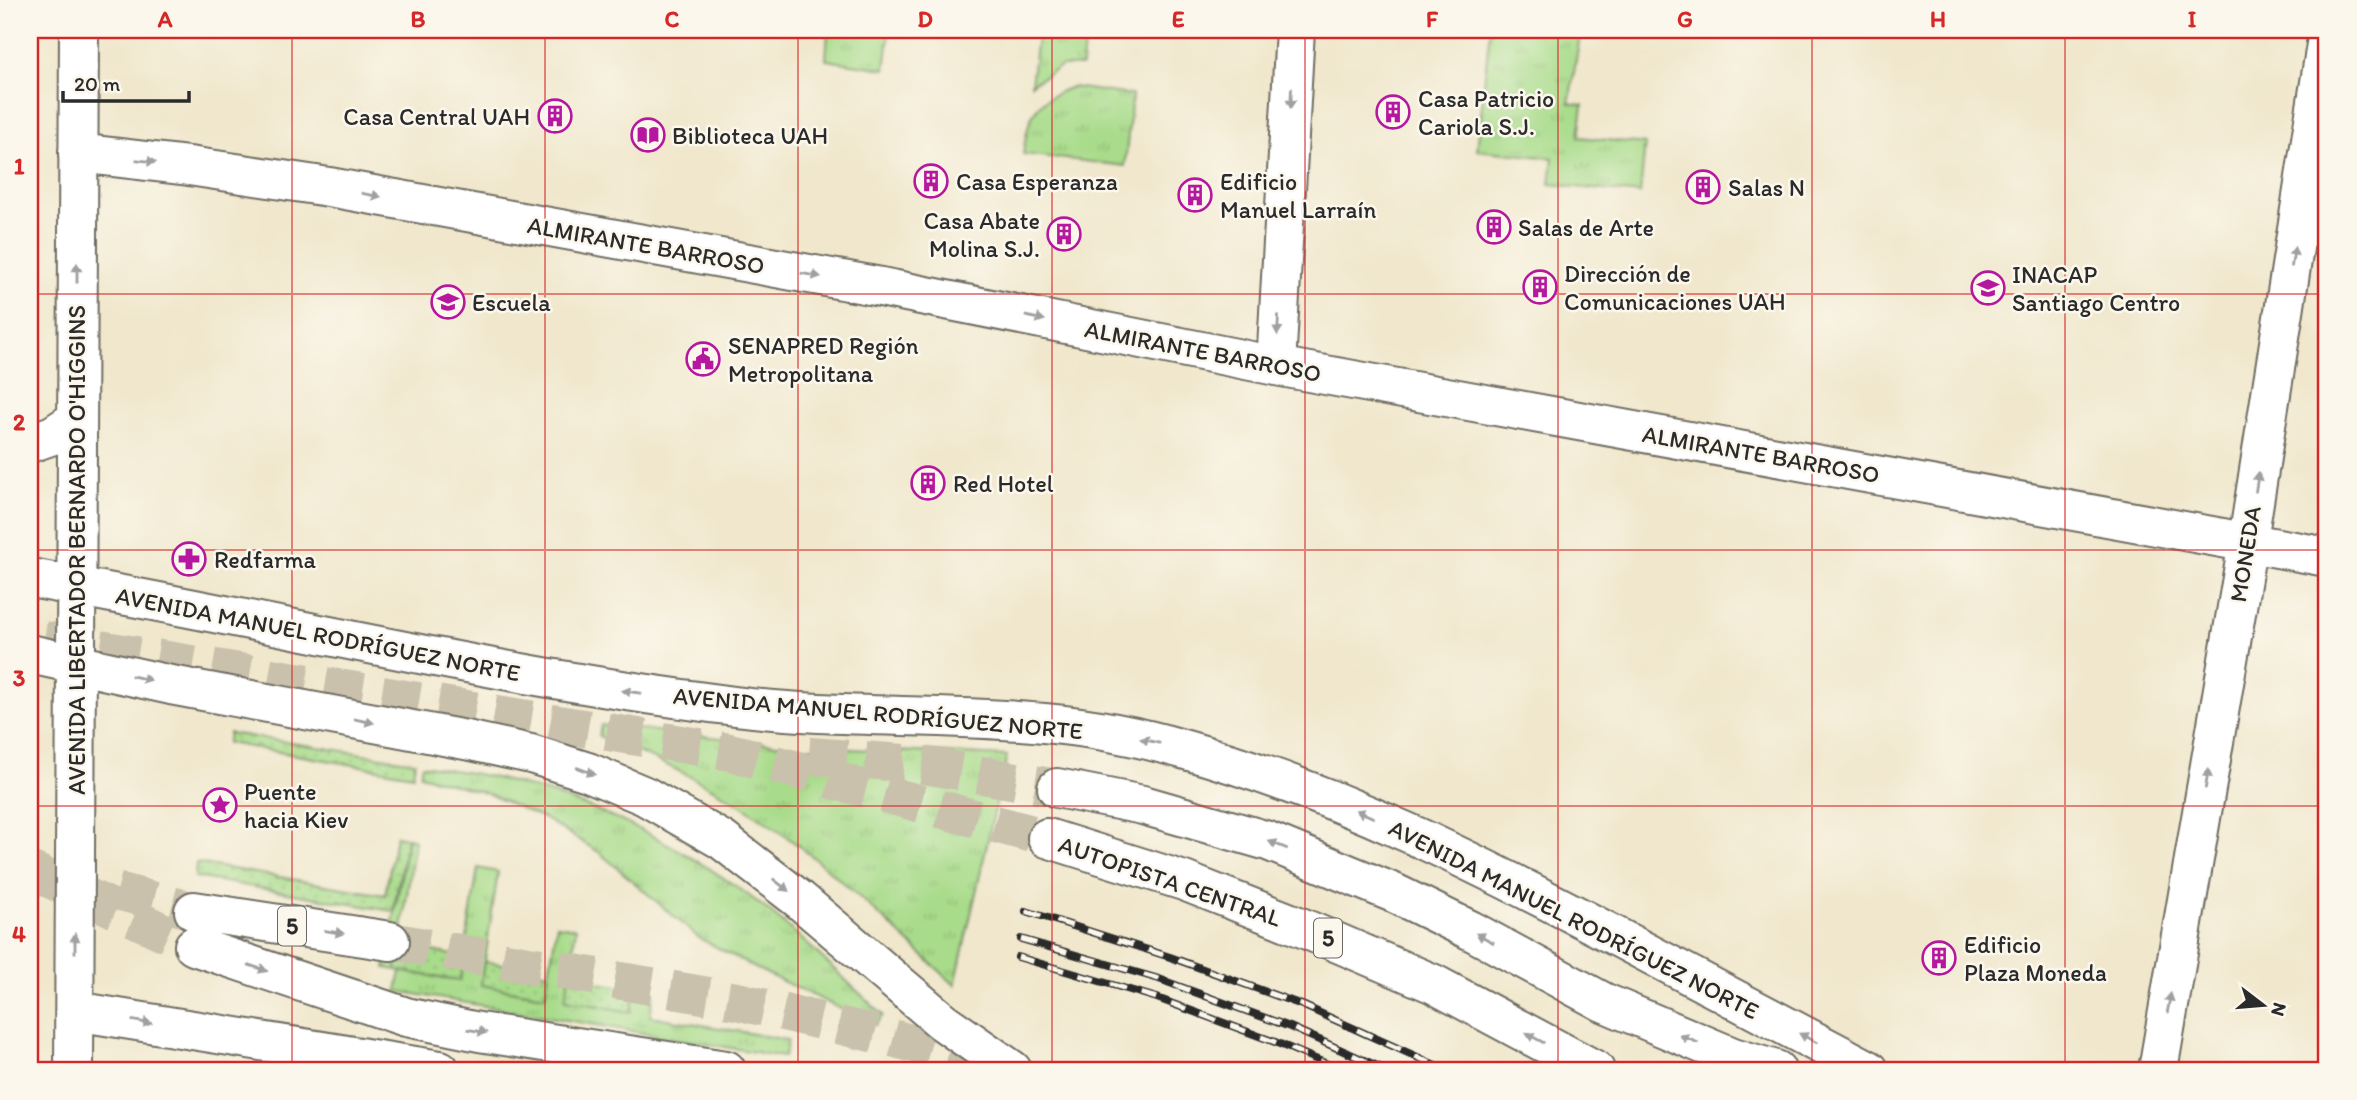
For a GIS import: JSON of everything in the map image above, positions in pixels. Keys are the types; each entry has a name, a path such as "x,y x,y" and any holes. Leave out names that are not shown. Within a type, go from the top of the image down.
{"main road":[{"name":"AVENIDA LIBERTADOR BERNARDO O'HIGGINS","path":"74,1070 79,30"},
{"path":"1276,366 1295,30"},
{"name":"MONEDA","path":"2158,1070 2247,543 2327,38"},
{"name":"ALMIRANTE BARROSO","path":"78,153 329,187 881,287 1276,366 2327,557"},
{"path":"30,443 53,435 76,420"},
{"name":"AVENIDA MANUEL RODRÍGUEZ NORTE","path":"30,578 461,663 609,688 740,707 1051,723 1179,748 1219,759 1357,810 1453,853 1869,1070"},
{"path":"30,654 171,685 531,754 589,772 645,796 722,841 942,1021 1012,1070"},
{"path":"1057,788 1143,805 1268,841 1394,893 1615,1007 1733,1057 1776,1070"},
{"name":"AUTOPISTA CENTRAL","path":"1047,838 1184,881 1303,928 1434,984 1595,1070"},
{"name":"5","path":"390,941 194,928 406,1017 479,1032 726,1070"},
{"path":"75,1012 440,1070"}],"green space":[{"path":"828,30 890,30 885,69 826,60"},
{"path":"1038,30 1085,30 1082,66 1062,66 1031,84"},
{"path":"1490,30 1581,30 1569,103 1583,105 1579,137 1645,144 1640,194 1550,184 1553,158 1477,150"},
{"path":"1072,87 1132,95 1125,166 1023,154 1035,111 1049,98"},
{"path":"601,725 804,747 1007,756 955,985 854,893 775,828 693,778 599,736"},
{"path":"229,733 415,762 413,775 227,743"},
{"path":"422,765 491,777 555,795 617,819 677,849 754,899 811,947 883,1015 875,1025 699,938 600,853 545,819 486,793 420,775"},
{"path":"396,836 407,838 393,911 195,877 196,863 385,895"},
{"path":"408,838 415,840 396,970 385,968"},
{"path":"478,868 498,872 481,985 545,996 557,925 576,928 566,1000 631,1011 635,989 654,993 650,1016 788,1040 784,1057 397,991 401,971 460,981"},
{"path":"399,945 464,957 460,981 396,970"},
{"path":"484,961 549,973 545,996 481,985"},
{"path":"569,978 635,989 631,1012 565,1000"}],"tunnel":[{"path":"44,640 730,752 1047,838"},
{"path":"809,756 918,764 1057,788"},
{"path":"30,870 194,946"},
{"path":"117,891 194,911"},
{"path":"390,941 737,1001 1008,1069"}],"railway":[{"path":"1026,911 1170,957 1302,1005 1446,1070"},
{"path":"1021,939 1159,979 1290,1027 1386,1070"},
{"path":"1018,957 1157,998 1341,1070"}],"place":[{"name":"Casa Patricio Cariola S.J.","path":"1393,112"},
{"name":"Casa Central UAH","path":"555,116"},
{"name":"Biblioteca UAH","path":"648,135"},
{"name":"Casa Esperanza","path":"931,181"},
{"name":"Salas N","path":"1703,187"},
{"name":"Edificio Manuel Larraín","path":"1195,195"},
{"name":"Salas de Arte","path":"1494,227"},
{"name":"Casa Abate Molina S.J.","path":"1064,234"},
{"name":"Dirección de Comunicaciones UAH","path":"1540,287"},
{"name":"INACAP Santiago Centro","path":"1988,288"},
{"name":"Escuela","path":"448,302"},
{"name":"SENAPRED Región Metropolitana","path":"703,359"},
{"name":"Red Hotel","path":"928,483"},
{"name":"Redfarma","path":"189,559"},
{"name":"Puente hacia Kiev","path":"220,805"},
{"name":"Edificio Plaza Moneda","path":"1939,958"}]}
